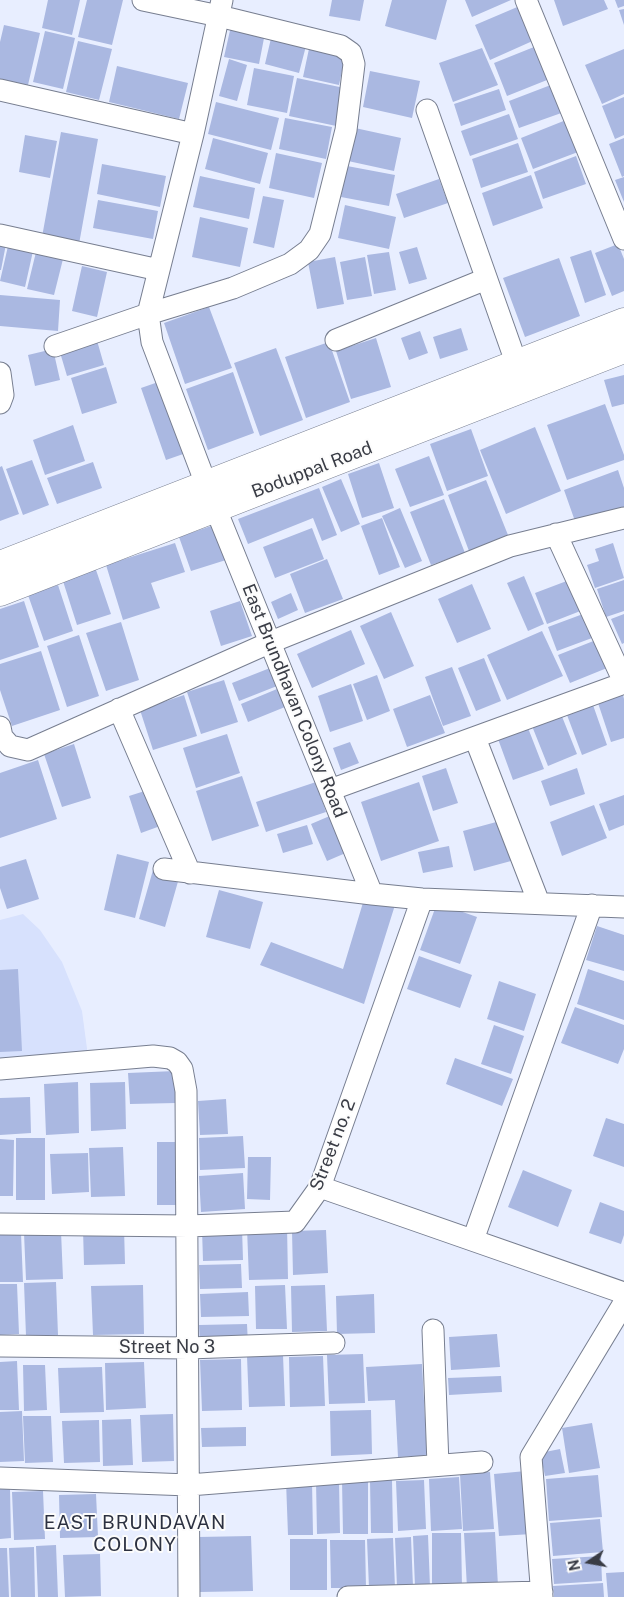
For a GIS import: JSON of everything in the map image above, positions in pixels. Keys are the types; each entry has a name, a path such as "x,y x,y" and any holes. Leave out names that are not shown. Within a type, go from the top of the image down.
{"street":[{"path":"55,346 148,314 233,288 290,264 310,250 320,234 346,130 354,64 351,53 341,46 221,8 143,0"},
{"path":"526,0 624,239"},
{"path":"148,314 194,134 221,8"},
{"path":"0,90 194,134"},
{"path":"427,110 517,365"},
{"path":"0,235 159,270"},
{"path":"336,340 486,279"},
{"name":"East Brundhavan Colony Road","path":"148,314 152,342 210,496 372,894"},
{"name":"Boduppal Road","path":"0,592 210,496 517,365 624,322"},
{"name":"Boduppal Road","path":"0,565 210,496 624,349"},
{"path":"0,373 3,396 0,403"},
{"path":"0,727 2,737 10,746 28,750 271,642 510,546 624,518"},
{"path":"330,790 624,683 556,534"},
{"path":"119,709 190,873"},
{"path":"475,738 539,903"},
{"path":"164,869 422,899 624,907"},
{"name":"Street no. 2","path":"0,1224 188,1226 295,1222 320,1187 422,899"},
{"path":"473,1240 592,905"},
{"path":"0,1069 153,1056 170,1058 177,1062 182,1069 186,1091 188,1226 189,1597"},
{"path":"320,1187 624,1292"},
{"path":"348,1597 542,1595 531,1457 624,1303"},
{"path":"433,1330 438,1465"},
{"name":"Street No 3","path":"0,1346 188,1348 334,1343"},
{"path":"0,1478 189,1485 482,1462"}],"shaded area":[{"path":"23,914 40,930 62,962 82,1011 90,1071 0,1067 0,920"}],"building":[{"path":"48,0 80,0 72,35 42,28"},
{"path":"87,0 123,0 112,45 78,37"},
{"path":"332,0 364,0 360,21 329,16"},
{"path":"392,0 447,0 436,40 385,26"},
{"path":"465,0 511,0 472,17"},
{"path":"554,0 604,0 608,9 563,26"},
{"path":"615,0 624,0 624,6 618,8"},
{"path":"522,5 537,39 490,60 475,25"},
{"path":"624,9 624,25 619,10"},
{"path":"4,25 40,33 28,85 0,79 0,42"},
{"path":"231,26 265,33 259,64 224,57"},
{"path":"45,31 75,38 63,89 33,82"},
{"path":"272,34 307,42 299,73 265,64"},
{"path":"78,41 112,49 99,100 66,92"},
{"path":"310,44 346,52 339,85 303,77"},
{"path":"539,45 552,78 507,96 494,63"},
{"path":"482,48 498,85 453,102 439,63"},
{"path":"624,49 624,94 602,104 585,65"},
{"path":"229,59 247,65 237,101 219,96"},
{"path":"117,66 188,83 179,119 109,102"},
{"path":"254,68 294,76 287,113 247,105"},
{"path":"370,71 420,81 412,118 363,107"},
{"path":"297,78 349,89 341,127 289,116"},
{"path":"556,83 567,111 519,128 509,101"},
{"path":"499,89 506,110 461,126 454,104"},
{"path":"624,97 624,135 615,139 602,106"},
{"path":"216,102 279,118 271,150 208,134"},
{"path":"509,114 518,139 470,156 461,131"},
{"path":"285,118 332,127 326,159 279,149"},
{"path":"566,120 578,152 533,169 521,138"},
{"path":"355,128 401,138 394,171 348,161"},
{"path":"61,132 98,139 79,244 42,237"},
{"path":"25,135 57,141 50,178 19,172"},
{"path":"213,138 268,153 260,184 205,169"},
{"path":"624,138 624,176 622,177 609,144"},
{"path":"518,143 528,172 481,188 472,159"},
{"path":"276,153 322,163 314,198 269,188"},
{"path":"576,156 586,184 543,199 534,172"},
{"path":"102,164 166,176 160,207 97,194"},
{"path":"347,166 395,175 389,206 341,197"},
{"path":"531,175 543,208 493,226 482,193"},
{"path":"200,176 255,188 249,219 193,207"},
{"path":"624,177 624,202 615,180"},
{"path":"439,179 448,203 404,218 396,194"},
{"path":"263,196 284,200 274,248 253,243"},
{"path":"98,200 158,211 153,239 93,228"},
{"path":"345,205 396,217 389,249 338,238"},
{"path":"200,217 248,228 240,267 192,257"},
{"path":"0,243 6,244 1,270 0,270"},
{"path":"618,244 624,259 624,291 612,296 595,253"},
{"path":"8,246 33,251 25,287 0,281"},
{"path":"417,247 427,279 409,284 399,252"},
{"path":"591,250 606,295 585,303 570,257"},
{"path":"36,252 63,259 54,295 27,289"},
{"path":"389,252 396,290 374,294 367,255"},
{"path":"335,257 344,304 317,309 308,262"},
{"path":"365,257 372,296 347,300 340,262"},
{"path":"559,258 580,316 525,337 503,278"},
{"path":"82,266 107,272 97,317 72,311"},
{"path":"0,295 60,300 58,331 0,326"},
{"path":"209,307 232,368 185,384 164,323"},
{"path":"461,328 468,350 440,359 433,337"},
{"path":"420,331 428,353 409,360 401,338"},
{"path":"96,337 104,365 67,376 59,349"},
{"path":"376,338 391,387 351,399 336,351"},
{"path":"329,342 350,402 306,418 285,357"},
{"path":"276,348 303,420 260,436 234,363"},
{"path":"53,349 60,380 35,386 28,355"},
{"path":"106,367 117,403 82,414 71,378"},
{"path":"233,372 254,433 208,450 186,389"},
{"path":"624,375 624,404 612,407 604,380"},
{"path":"164,380 189,452 166,460 141,388"},
{"path":"605,404 624,455 624,460 567,480 547,425"},
{"path":"73,425 85,461 45,475 33,440"},
{"path":"535,427 561,491 506,514 480,450"},
{"path":"471,429 488,476 447,491 430,444"},
{"path":"429,456 444,495 410,507 395,469"},
{"path":"32,460 49,505 23,515 6,469"},
{"path":"93,462 102,488 57,504 47,478"},
{"path":"379,463 394,508 362,518 348,474"},
{"path":"2,466 19,514 0,521 0,467"},
{"path":"618,470 624,488 624,507 576,524 564,490"},
{"path":"341,479 360,524 341,532 322,487"},
{"path":"486,480 508,535 469,551 448,495"},
{"path":"319,488 337,535 322,541 313,518 248,544 238,519"},
{"path":"444,499 465,553 431,565 410,512"},
{"path":"400,508 422,561 405,568 382,516"},
{"path":"382,518 400,567 379,575 361,526"},
{"path":"214,525 226,560 191,571 179,537"},
{"path":"312,528 324,559 275,578 263,547"},
{"path":"175,543 185,572 151,583 160,608 123,620 106,565"},
{"path":"613,543 624,578 595,588 587,565 599,561 595,549"},
{"path":"327,559 343,599 305,613 290,574"},
{"path":"95,567 111,614 77,625 62,578"},
{"path":"524,576 544,624 528,631 507,583"},
{"path":"572,579 583,610 547,624 535,593"},
{"path":"624,580 624,611 606,617 597,589"},
{"path":"472,584 491,629 457,643 438,599"},
{"path":"58,585 73,631 44,641 28,595"},
{"path":"291,593 298,610 278,619 271,602"},
{"path":"24,601 39,647 0,660 0,609"},
{"path":"240,601 252,636 221,646 210,611"},
{"path":"391,612 414,666 384,679 360,626"},
{"path":"583,614 592,638 557,651 548,627"},
{"path":"624,614 624,643 622,644 611,619"},
{"path":"121,622 139,680 106,691 86,633"},
{"path":"351,630 365,664 312,688 297,654"},
{"path":"542,631 563,676 507,700 487,655"},
{"path":"79,635 99,696 67,707 47,646"},
{"path":"596,640 607,668 570,683 558,655"},
{"path":"41,651 60,710 12,726 0,690 0,664"},
{"path":"484,658 501,701 476,711 458,668"},
{"path":"452,667 471,716 443,726 425,677"},
{"path":"270,668 277,686 239,701 232,683"},
{"path":"377,675 390,711 367,720 353,684"},
{"path":"224,680 238,722 201,734 187,692"},
{"path":"351,684 363,721 330,732 318,696"},
{"path":"277,689 285,707 248,722 241,704"},
{"path":"184,695 197,736 153,750 140,710"},
{"path":"430,695 445,733 407,747 393,709"},
{"path":"623,695 624,738 611,742 598,703"},
{"path":"593,705 607,745 582,755 567,715"},
{"path":"561,714 577,754 548,766 532,726"},
{"path":"528,728 544,769 513,780 498,739"},
{"path":"227,734 240,773 196,788 183,748"},
{"path":"350,742 359,763 341,770 333,748"},
{"path":"74,744 91,798 62,807 44,754"},
{"path":"38,760 57,819 0,838 0,773"},
{"path":"446,768 458,803 433,811 422,776"},
{"path":"577,768 585,794 550,806 541,781"},
{"path":"242,776 259,826 212,841 196,791"},
{"path":"316,782 326,812 266,832 256,802"},
{"path":"419,782 439,841 381,861 361,802"},
{"path":"151,789 163,825 141,833 129,796"},
{"path":"624,795 624,825 609,831 599,804"},
{"path":"594,805 607,838 562,856 550,822"},
{"path":"332,815 348,852 327,861 311,824"},
{"path":"500,821 511,861 474,871 463,831"},
{"path":"307,825 313,844 283,853 277,834"},
{"path":"449,846 453,867 423,873 418,852"},
{"path":"117,854 149,862 135,918 104,910"},
{"path":"26,859 39,899 7,909 0,888 0,867"},
{"path":"153,870 179,878 165,927 139,919"},
{"path":"219,890 263,902 250,949 206,937"},
{"path":"365,896 395,905 364,1004 260,965 271,942 343,969"},
{"path":"437,903 477,917 460,964 420,950"},
{"path":"597,926 624,935 624,971 586,960"},
{"path":"419,956 472,975 460,1008 407,989"},
{"path":"18,969 22,1051 0,1052 0,970"},
{"path":"588,969 624,981 624,1020 577,1004"},
{"path":"499,981 536,994 524,1031 487,1019"},
{"path":"575,1007 624,1025 624,1049 618,1064 561,1043"},
{"path":"494,1025 524,1036 511,1074 481,1064"},
{"path":"455,1058 513,1079 502,1106 446,1084"},
{"path":"175,1071 176,1103 130,1104 128,1073"},
{"path":"78,1082 79,1133 46,1135 44,1084"},
{"path":"125,1082 126,1129 91,1131 90,1083"},
{"path":"30,1097 31,1133 0,1135 0,1098"},
{"path":"226,1099 228,1134 200,1135 198,1101"},
{"path":"606,1118 624,1124 624,1167 593,1156"},
{"path":"243,1136 245,1168 200,1170 199,1138"},
{"path":"16,1138 45,1138 45,1200 16,1200"},
{"path":"0,1139 14,1140 13,1196 0,1196"},
{"path":"157,1142 177,1142 176,1205 157,1205"},
{"path":"123,1147 125,1196 91,1197 89,1148"},
{"path":"88,1153 89,1192 52,1194 50,1154"},
{"path":"248,1157 271,1157 270,1200 247,1199"},
{"path":"523,1170 572,1190 558,1227 508,1207"},
{"path":"243,1173 245,1209 201,1212 199,1176"},
{"path":"600,1202 624,1211 624,1235 621,1244 589,1233"},
{"path":"287,1226 288,1279 249,1280 247,1228"},
{"path":"124,1228 125,1264 84,1265 83,1229"},
{"path":"242,1228 243,1260 203,1261 202,1229"},
{"path":"326,1230 328,1273 293,1275 292,1231"},
{"path":"61,1231 63,1279 26,1280 24,1233"},
{"path":"21,1233 23,1282 0,1282 0,1234"},
{"path":"241,1264 242,1288 200,1289 199,1265"},
{"path":"56,1282 58,1335 26,1336 24,1283"},
{"path":"0,1284 17,1284 19,1334 0,1335"},
{"path":"143,1285 144,1334 93,1335 91,1286"},
{"path":"285,1285 287,1329 256,1329 255,1286"},
{"path":"325,1285 327,1331 292,1332 291,1286"},
{"path":"248,1292 249,1316 201,1317 200,1294"},
{"path":"374,1294 375,1333 337,1334 336,1296"},
{"path":"247,1324 248,1345 200,1346 199,1325"},
{"path":"497,1334 500,1367 451,1370 449,1337"},
{"path":"363,1354 365,1403 329,1404 327,1355"},
{"path":"283,1355 285,1406 249,1407 247,1356"},
{"path":"323,1356 325,1406 290,1407 289,1357"},
{"path":"241,1359 242,1410 202,1411 200,1360"},
{"path":"17,1361 19,1410 0,1410 0,1362"},
{"path":"144,1362 146,1408 106,1410 105,1363"},
{"path":"422,1364 427,1456 398,1457 395,1400 368,1401 366,1367"},
{"path":"23,1365 45,1365 47,1410 24,1411"},
{"path":"102,1367 104,1412 60,1413 58,1368"},
{"path":"501,1376 502,1392 449,1395 448,1378"},
{"path":"371,1410 372,1454 331,1456 330,1411"},
{"path":"22,1411 24,1461 0,1462 0,1412"},
{"path":"173,1414 174,1461 142,1462 140,1415"},
{"path":"23,1416 51,1416 53,1462 25,1463"},
{"path":"131,1419 133,1465 103,1466 102,1420"},
{"path":"99,1420 100,1462 64,1463 62,1421"},
{"path":"592,1423 600,1468 569,1473 562,1428"},
{"path":"246,1427 246,1446 202,1447 201,1428"},
{"path":"560,1449 565,1473 545,1476 540,1453"},
{"path":"526,1471 532,1534 499,1536 494,1474"},
{"path":"490,1472 494,1529 463,1531 460,1474"},
{"path":"598,1475 602,1517 549,1521 546,1479"},
{"path":"459,1477 462,1529 431,1531 429,1479"},
{"path":"342,1480 368,1480 368,1534 343,1534"},
{"path":"370,1480 392,1480 393,1533 371,1533"},
{"path":"424,1480 426,1529 398,1531 396,1481"},
{"path":"286,1481 312,1481 313,1535 288,1535"},
{"path":"316,1481 339,1481 340,1533 317,1534"},
{"path":"0,1489 10,1489 11,1538 0,1539"},
{"path":"43,1491 45,1539 14,1540 12,1492"},
{"path":"96,1494 98,1537 60,1538 59,1495"},
{"path":"600,1519 603,1552 553,1556 550,1523"},
{"path":"495,1532 498,1586 467,1588 464,1533"},
{"path":"432,1533 461,1533 462,1587 432,1588"},
{"path":"428,1535 430,1587 415,1587 413,1536"},
{"path":"251,1536 253,1591 200,1592 198,1537"},
{"path":"411,1537 413,1587 397,1587 395,1538"},
{"path":"393,1538 395,1588 369,1588 367,1539"},
{"path":"290,1539 327,1539 327,1590 290,1590"},
{"path":"330,1540 365,1540 366,1588 331,1588"},
{"path":"56,1545 58,1597 38,1597 36,1546"},
{"path":"34,1547 35,1597 11,1597 9,1548"},
{"path":"0,1548 7,1548 9,1597 0,1597"},
{"path":"100,1554 101,1596 65,1597 63,1555"},
{"path":"601,1556 602,1581 554,1584 552,1559"},
{"path":"624,1572 624,1597 608,1597 606,1573"},
{"path":"603,1583 604,1597 554,1597 553,1586"}],"district":[{"name":"EAST BRUNDAVAN COLONY","path":"135,1534"}]}
